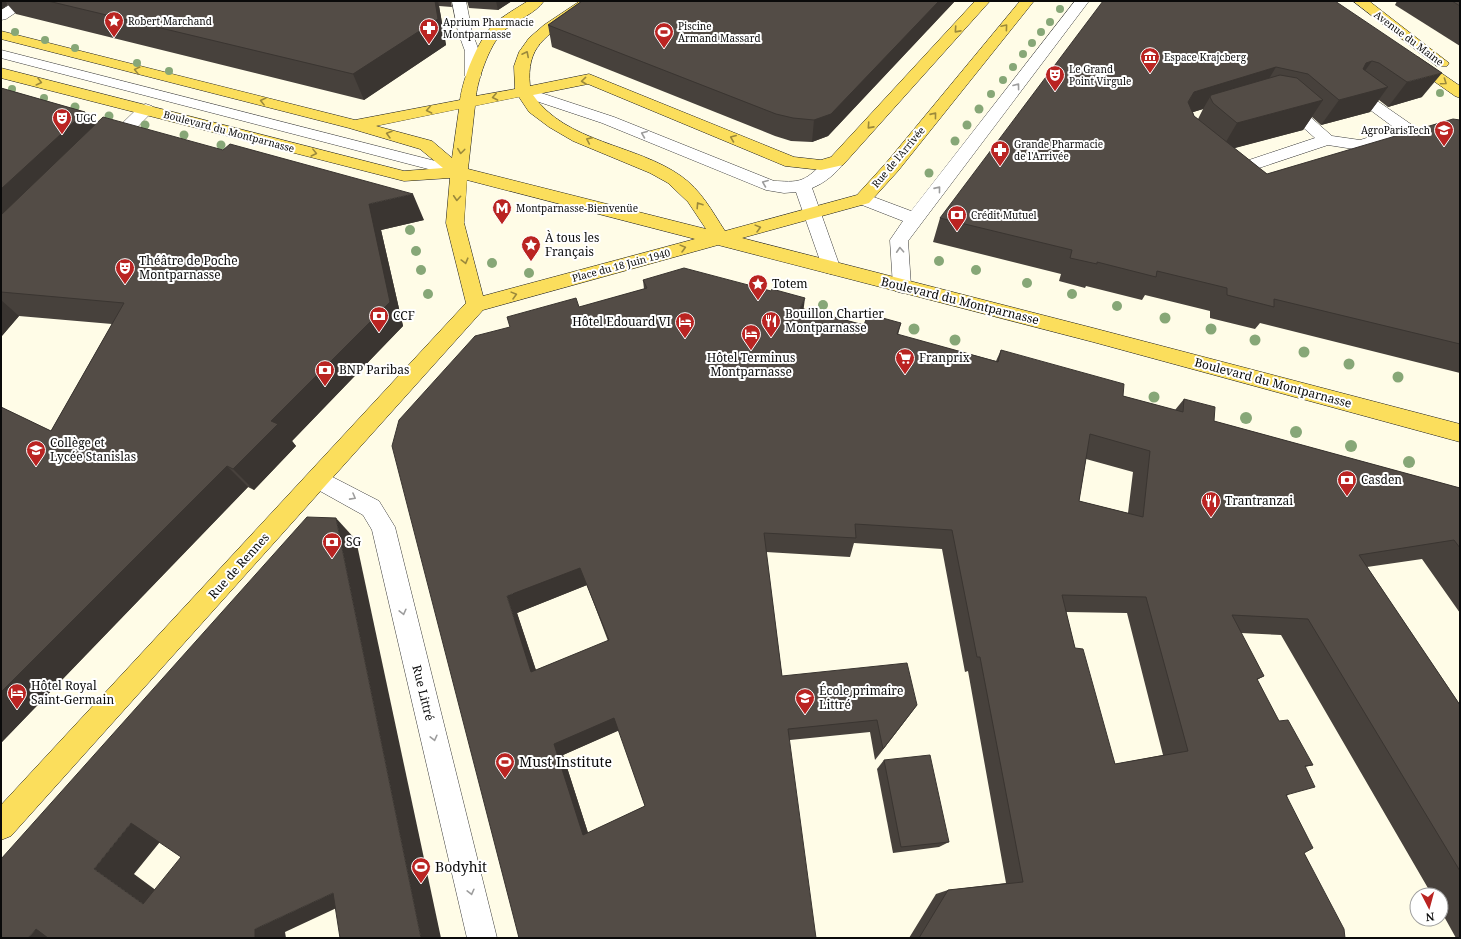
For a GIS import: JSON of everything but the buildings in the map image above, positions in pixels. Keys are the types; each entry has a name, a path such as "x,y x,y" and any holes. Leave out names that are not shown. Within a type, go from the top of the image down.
{"main road":[{"path":"476,305 455,224 459,172 467,103 472,76 483,51 499,27 537,1"},
{"path":"589,1 537,38 528,49 523,60 520,75 523,92 533,108 551,123 674,178 691,193 720,238"},
{"path":"355,124 589,79 791,162 822,165 837,161 983,1"},
{"name":"Rue de l'Arrivée","path":"720,238 864,199 892,167 1027,1"},
{"name":"Avenue du Maine","path":"1360,1 1455,72"},
{"name":"Boulevard du Montparnasse","path":"1,35 355,124 426,145 459,172"},
{"name":"Avenue du Maine","path":"1402,52 1460,92"},
{"name":"Boulevard du Montparnasse","path":"1,73 404,176 459,172 720,238 1460,433"},
{"name":"Place du 18 Juin 1940","path":"476,305 720,238"},
{"name":"Rue de Rennes","path":"1,826 319,479 476,305"}],"street":[{"path":"1,16 26,1"},
{"path":"459,1 465,32 472,51 472,76"},
{"path":"902,286 899,240 1082,1"},
{"name":"Boulevard du Montparnasse","path":"1,54 459,172"},
{"path":"523,92 608,120 772,186 788,188 803,186 818,179 837,161"},
{"path":"1355,92 1409,131 1445,140 1460,135"},
{"path":"1272,99 1285,103 1327,140"},
{"path":"99,155 146,109"},
{"name":"Boulevard du Montparnasse","path":"310,133 355,124"},
{"path":"1212,157 1230,165 1247,167 1327,140 1360,145 1409,131"},
{"path":"803,186 831,267"},
{"path":"864,199 914,219"},
{"name":"Rue Littré","path":"319,479 371,508 383,527 482,938"}],"place":[{"name":"Robert Marchand","path":"114,38"},
{"name":"Aprium Pharmacie Montparnasse","path":"429,45"},
{"name":"Piscine Armand Massard","path":"664,49"},
{"name":"Espace Krajcberg","path":"1150,74"},
{"name":"Le Grand Point Virgule","path":"1055,92"},
{"name":"UGC","path":"62,135"},
{"name":"AgroParisTech","path":"1444,147"},
{"name":"Grande Pharmacie de l'Arrivée","path":"1000,167"},
{"name":"Montparnasse-Bienvenüe","path":"502,225"},
{"name":"Crédit Mutuel","path":"957,232"},
{"name":"À tous les Français","path":"531,262"},
{"name":"Théâtre de Poche Montparnasse","path":"125,285"},
{"name":"Totem","path":"758,301"},
{"name":"CCF","path":"379,333"},
{"name":"Bouillon Chartier Montparnasse","path":"771,338"},
{"name":"Hôtel Edouard VI","path":"685,339"},
{"name":"Hôtel Terminus Montparnasse","path":"751,351"},
{"name":"Franprix","path":"905,375"},
{"name":"BNP Paribas","path":"325,387"},
{"name":"Collège et Lycée Stanislas","path":"36,467"},
{"name":"Casden","path":"1347,497"},
{"name":"Trantranzai","path":"1211,518"},
{"name":"SG","path":"332,559"},
{"name":"Hôtel Royal Saint-Germain","path":"17,710"},
{"name":"École primaire Littré","path":"805,715"},
{"name":"Must Institute","path":"505,779"},
{"name":"Bodyhit","path":"421,884"}]}
